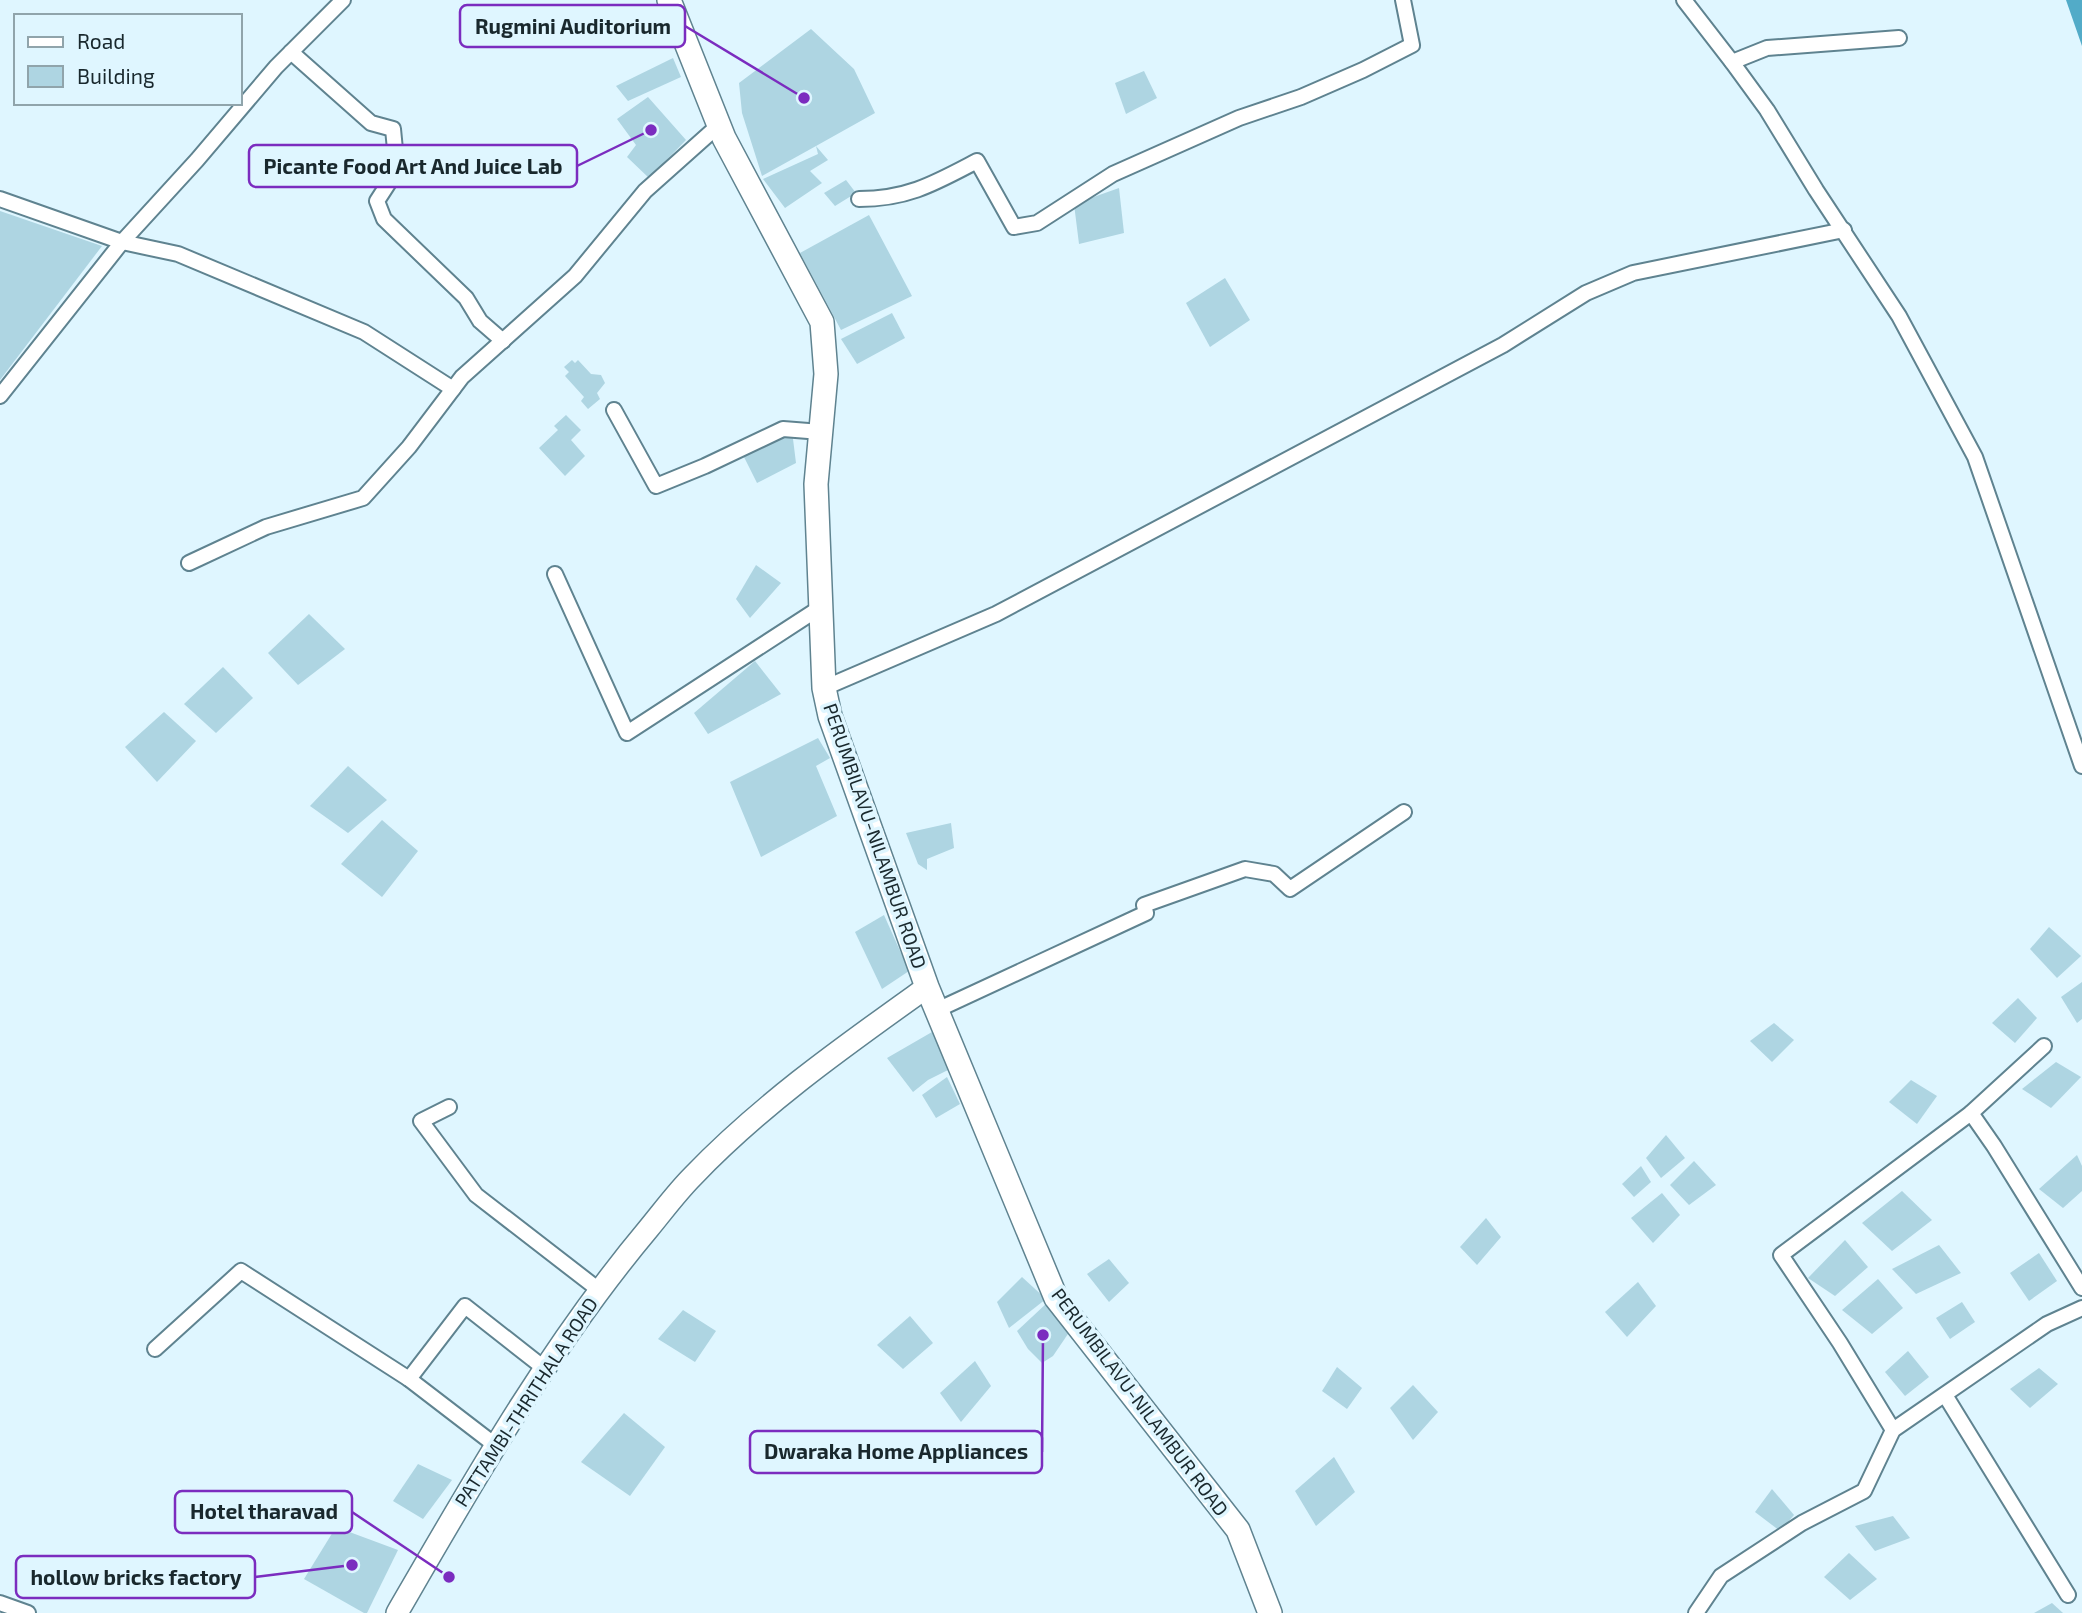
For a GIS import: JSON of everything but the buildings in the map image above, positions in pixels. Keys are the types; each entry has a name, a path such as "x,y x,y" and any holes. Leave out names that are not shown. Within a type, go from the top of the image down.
{"main road":[{"name":"PERUMBILAVU-NILAMBUR ROAD","path":"669,0 719,125 822,322 826,374 816,484 824,688 830,716 927,987 1056,1298 1238,1530 1270,1613"},
{"name":"PATTAMBI-THRITHALA ROAD","path":"397,1613 495,1444 544,1368 599,1290 692,1176 815,1068 927,987"}],"street":[{"path":"0,396 122,242 197,160 276,67 343,0"},
{"path":"859,199 883,199 925,188 977,161 1014,227 1037,223 1113,174 1239,118 1301,97 1412,45 1403,0"},
{"path":"1684,0 1767,110 1899,316 1975,457 2082,766"},
{"path":"1732,62 1767,48 1899,38"},
{"path":"291,52 371,123 393,129 397,170 377,201 384,219 466,298 480,321 503,341"},
{"path":"189,563 266,527 363,498 409,447 462,377 575,276 645,191 719,125"},
{"path":"0,200 122,242 178,254 364,332 453,389"},
{"path":"824,688 996,614 1491,351 1586,293 1633,273 1844,230"},
{"path":"614,410 656,486 783,429 821,432"},
{"path":"555,574 627,733 821,607"},
{"path":"937,1010 1146,913 1144,905 1245,869 1274,874 1290,889 1404,812"},
{"path":"1893,1430 1840,1343 1781,1255 1971,1113 2044,1046"},
{"path":"449,1107 421,1121 476,1195 599,1290"},
{"path":"1971,1113 2082,1289"},
{"path":"155,1349 241,1271 409,1379 495,1444"},
{"path":"409,1379 465,1306 544,1368"},
{"path":"1702,1610 1721,1576 1802,1523 1864,1491 1893,1430 2047,1324 2082,1308"},
{"path":"1945,1395 2068,1595"},
{"path":"0,1603 28,1613"}],"water":[{"path":"2066,0 2082,0 2082,46"}],"place":[{"name":"Rugmini Auditorium","path":"804,98"},
{"name":"Picante Food Art And Juice Lab","path":"651,130"},
{"name":"Dwaraka Home Appliances","path":"1043,1335"},
{"name":"hollow bricks factory","path":"352,1565"},
{"name":"Hotel tharavad","path":"449,1577"}]}
